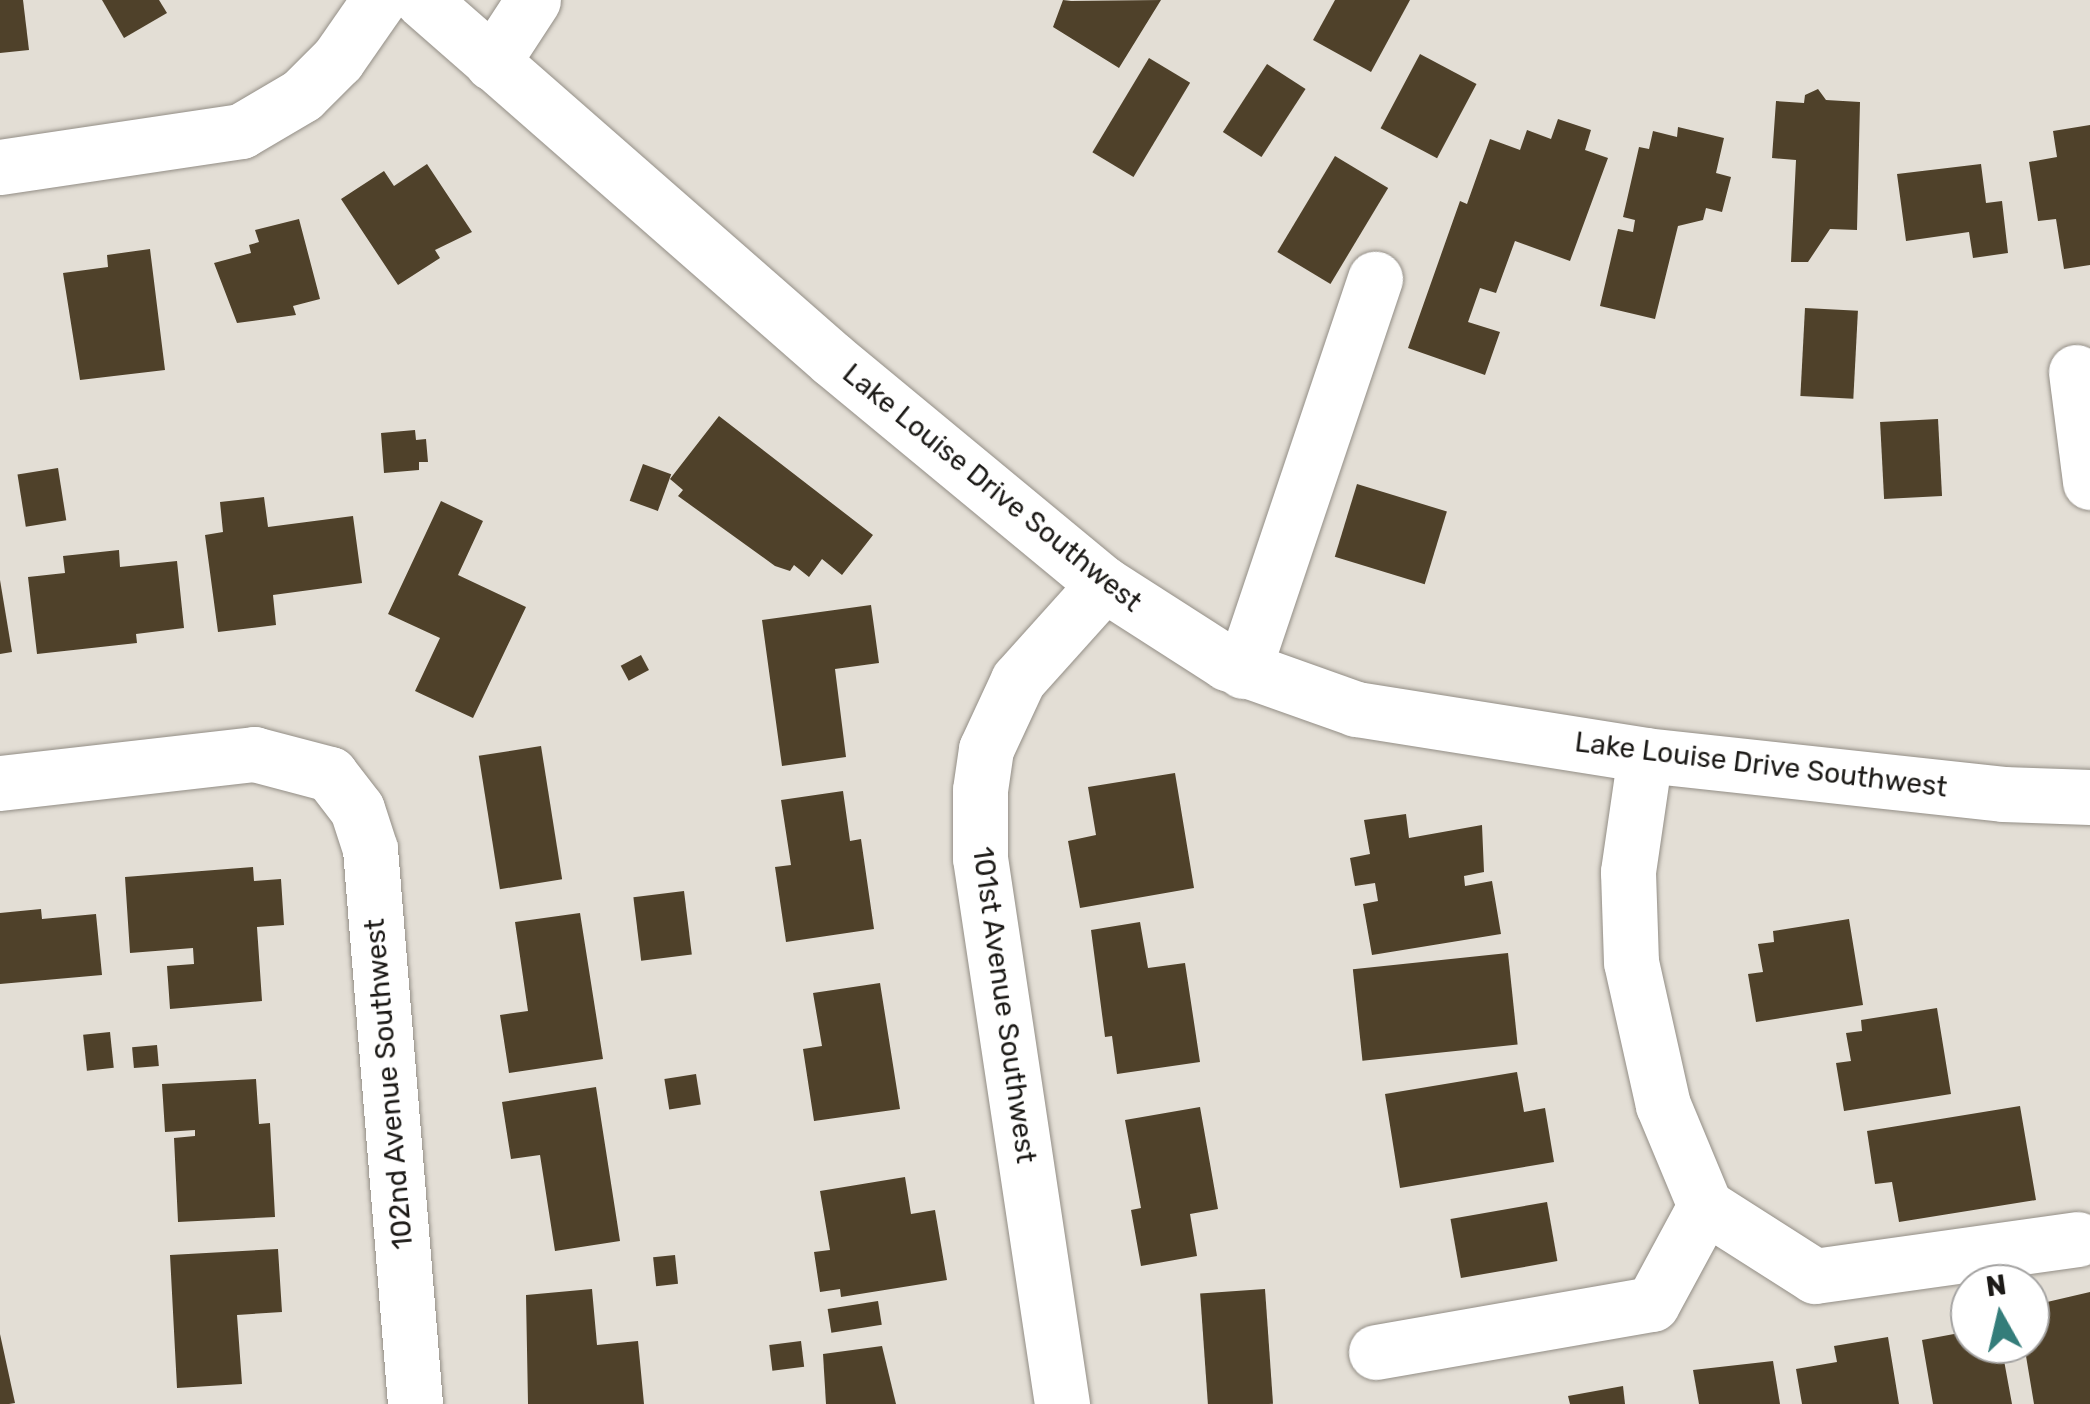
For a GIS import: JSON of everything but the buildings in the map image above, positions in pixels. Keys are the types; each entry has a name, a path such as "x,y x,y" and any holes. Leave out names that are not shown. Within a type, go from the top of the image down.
{"street":[{"path":"0,167 241,131 302,95 338,58 379,0"},
{"name":"Lake Louise Drive Southwest","path":"422,0 1104,584 1243,670 1356,709 1645,755 2004,794 2090,797"},
{"path":"492,63 533,0"},
{"path":"1243,670 1374,279"},
{"path":"2076,372 2090,482"},
{"name":"101st Avenue Southwest","path":"1062,1404 980,858 980,790 986,750 1018,680 1104,584"},
{"name":"102nd Avenue Southwest","path":"0,783 254,754 330,774 357,809 370,848 414,1404"},
{"path":"1645,755 1628,872 1633,977 1663,1105 1706,1206 1815,1276 2077,1239"},
{"path":"1376,1352 1652,1304 1706,1206"}]}
